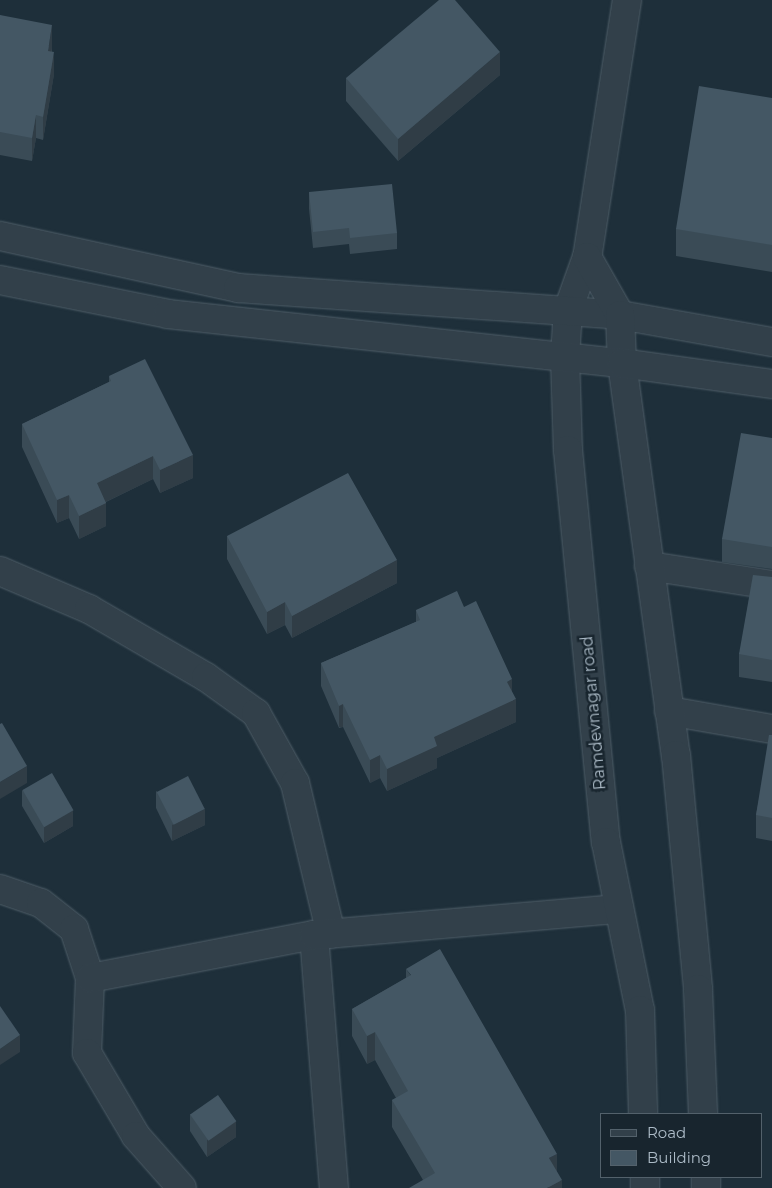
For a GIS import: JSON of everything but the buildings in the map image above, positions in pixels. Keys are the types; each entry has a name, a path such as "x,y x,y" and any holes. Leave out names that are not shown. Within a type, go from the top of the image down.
{"street":[{"name":"Ramdevnagar road","path":"627,0 588,257 568,310 565,357 568,450 606,842 640,1010 643,1113"},
{"path":"0,236 238,288 620,315 772,342"},
{"path":"588,257 620,315 622,362 670,711 698,989 703,1113"},
{"path":"0,280 168,314 622,362 772,384"},
{"path":"649,566 772,585"},
{"path":"0,570 89,608 206,677 256,712 295,783 323,934 334,1188"},
{"path":"670,711 772,729"},
{"path":"0,889 41,904 74,929 90,978 87,1053 136,1136 182,1188"},
{"path":"90,978 323,934 619,909"}]}
